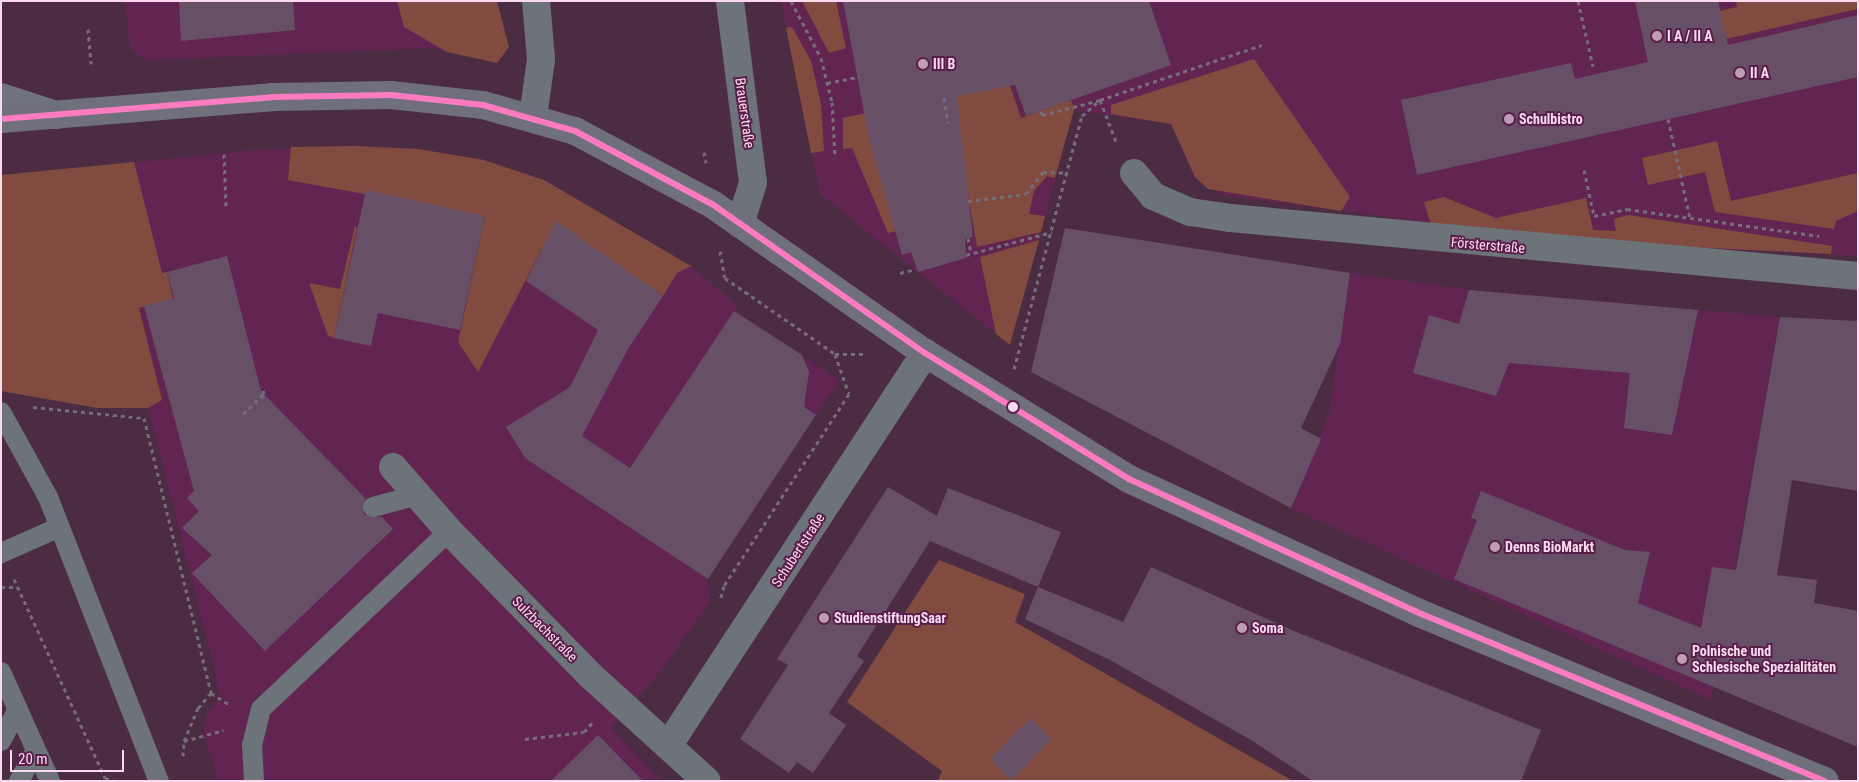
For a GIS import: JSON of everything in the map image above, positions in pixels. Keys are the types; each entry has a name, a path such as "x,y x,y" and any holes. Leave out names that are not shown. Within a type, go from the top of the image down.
{"main road":[{"path":"1,119 337,95 427,98 483,104 533,117 638,161 740,224 925,353 1098,462 1227,527 1522,657 1825,781"},
{"path":"1,97 56,115"}],"street":[{"path":"533,117 541,59 536,1"},
{"name":"Brauerstraße","path":"730,1 753,183 740,224"},
{"name":"Försterstraße","path":"1134,173 1153,196 1190,212 1230,218 1858,276"},
{"name":"Schubertstraße","path":"668,746 925,353"},
{"name":"Sulzbachstraße","path":"394,467 449,531 591,676 707,781"}],"lane":[{"path":"1,412 60,527 159,781"},
{"path":"373,507 418,495"},
{"path":"1,553 60,527"},
{"path":"254,781 252,744 256,722 261,709 449,531"},
{"path":"1,672 50,781"},
{"path":"1,741 18,709"},
{"path":"19,781 36,750"}],"path":[{"path":"791,1 821,58 827,83 834,158"},
{"path":"1578,1 1593,66"},
{"path":"88,29 91,64"},
{"path":"1041,111 1042,115 1072,105 1100,100 1262,45"},
{"path":"827,83 859,77"},
{"path":"944,98 948,123"},
{"path":"1100,100 1110,132"},
{"path":"1016,362 1082,116 1100,100"},
{"path":"1668,119 1690,218"},
{"path":"224,154 226,208"},
{"path":"1584,170 1594,216 1627,209 1824,237"},
{"path":"968,201 1026,194 1043,172 1068,173"},
{"path":"966,255 1052,232"},
{"path":"968,238 971,254"},
{"path":"900,273 916,268"},
{"path":"720,605 724,586 849,394 835,354 725,278"},
{"path":"243,414 264,394 262,386"},
{"path":"26,405 144,418 211,693 256,722"},
{"path":"1,587 17,587 105,778 116,781"},
{"path":"183,765 184,741 198,708 211,693"},
{"path":"184,741 256,722"},
{"path":"525,739 584,732"}],"shaded area":[{"path":"125,1 497,1 509,47 497,63 432,48 146,60 130,48"},
{"path":"397,1 497,1 509,47 497,63 447,52 404,27"},
{"path":"781,1 1858,1 1858,256 1569,241 1223,195 1195,177 1171,124 1074,110 1010,345 820,194"},
{"path":"802,1 836,1 846,48 829,53"},
{"path":"1736,1 1858,1 1858,9 1681,49 1676,21 1737,7"},
{"path":"792,27 811,61 821,104 824,151 811,153 786,28"},
{"path":"1254,59 1350,197 1341,211 1208,189 1195,177 1171,124 1111,114 1111,105"},
{"path":"1010,85 1021,118 1071,100 1074,110 1055,178 1047,176 1034,191 1029,214 1045,216 1041,232 977,247 951,97"},
{"path":"876,111 869,139 896,231 888,233 852,148 843,149 843,118"},
{"path":"1717,141 1731,201 1858,173 1858,211 1836,221 1834,229 1715,212 1705,172 1648,185 1642,158"},
{"path":"355,146 418,149 484,160 544,180 691,266 738,306 735,311 839,380 708,579 710,601 665,666 611,728 662,781 219,781 204,736 205,716 219,698 216,674 148,408 162,400 102,166 251,150"},
{"path":"355,146 418,149 484,160 544,180 691,266 677,273 663,296 556,222 478,372 458,342 485,216 288,180 291,147"},
{"path":"134,162 162,273 167,272 173,299 139,308 162,400 148,408 97,408 1,391 1,175"},
{"path":"1444,197 1496,218 1586,198 1593,230 1616,231 1614,219 1628,215 1832,246 1831,254 1569,241 1431,225 1424,202"},
{"path":"355,226 357,228 334,338 328,336 309,283 340,289"},
{"path":"1039,240 1010,345 996,334 980,257"},
{"path":"1350,273 1469,290 1780,317 1711,700 1291,508 1329,413"},
{"path":"939,560 1025,594 1015,622 1293,781 938,781 942,771 847,702"}],"building":[{"path":"179,1 293,1 295,30 181,41"},
{"path":"843,1 1149,1 1171,65 1026,116 1015,85 957,96 973,237 965,239 966,258 918,272 911,252 902,255 869,139"},
{"path":"1635,1 1718,1 1728,45 1858,15 1858,77 1417,175 1401,100 1571,63 1575,79 1648,62"},
{"path":"366,190 485,216 460,330 378,313 371,346 334,338"},
{"path":"556,221 663,296 628,349 582,436 630,468 734,311 802,355 809,372 804,407 816,415 708,579 525,458 506,427 570,387 598,330 526,281"},
{"path":"1065,228 1350,273 1340,344 1301,428 1321,439 1291,508 1031,372"},
{"path":"227,256 261,391 365,498 364,515 382,517 393,529 265,651 192,573 212,555 182,528 199,511 187,498 194,491 144,306 174,298 167,272"},
{"path":"1469,290 1698,310 1672,435 1624,428 1630,373 1509,363 1496,396 1413,373 1429,315 1459,324"},
{"path":"1780,317 1858,321 1858,491 1792,480 1777,575 1817,580 1814,603 1858,611 1858,747 1454,579 1477,520 1471,518 1481,491 1625,550 1650,552 1638,603 1701,628 1712,567 1736,570"},
{"path":"888,487 937,516 948,488 1061,532 1038,587 930,541 857,656 864,661 829,713 846,725 813,773 797,762 789,773 740,739 788,665 777,659"},
{"path":"1151,567 1294,631 1541,730 1521,781 1313,781 1251,740 1112,661 1025,619 1038,587 1123,622"},
{"path":"1030,718 1052,739 1011,781 990,760"},
{"path":"598,735 643,781 551,781"}],"transit line":[{"path":"1,119 272,97 391,95 483,105 575,131 712,204 925,353 1129,479 1419,613 1825,781"}],"place":[{"name":"I A / II A","path":"1657,36"},
{"name":"III B","path":"923,64"},
{"name":"II A","path":"1740,73"},
{"name":"Schulbistro","path":"1509,119"},
{"name":"Denns BioMarkt","path":"1495,547"},
{"name":"StudienstiftungSaar","path":"824,618"},
{"name":"Soma","path":"1242,628"},
{"name":"Polnische und Schlesische Spezialitäten","path":"1682,659"}]}
